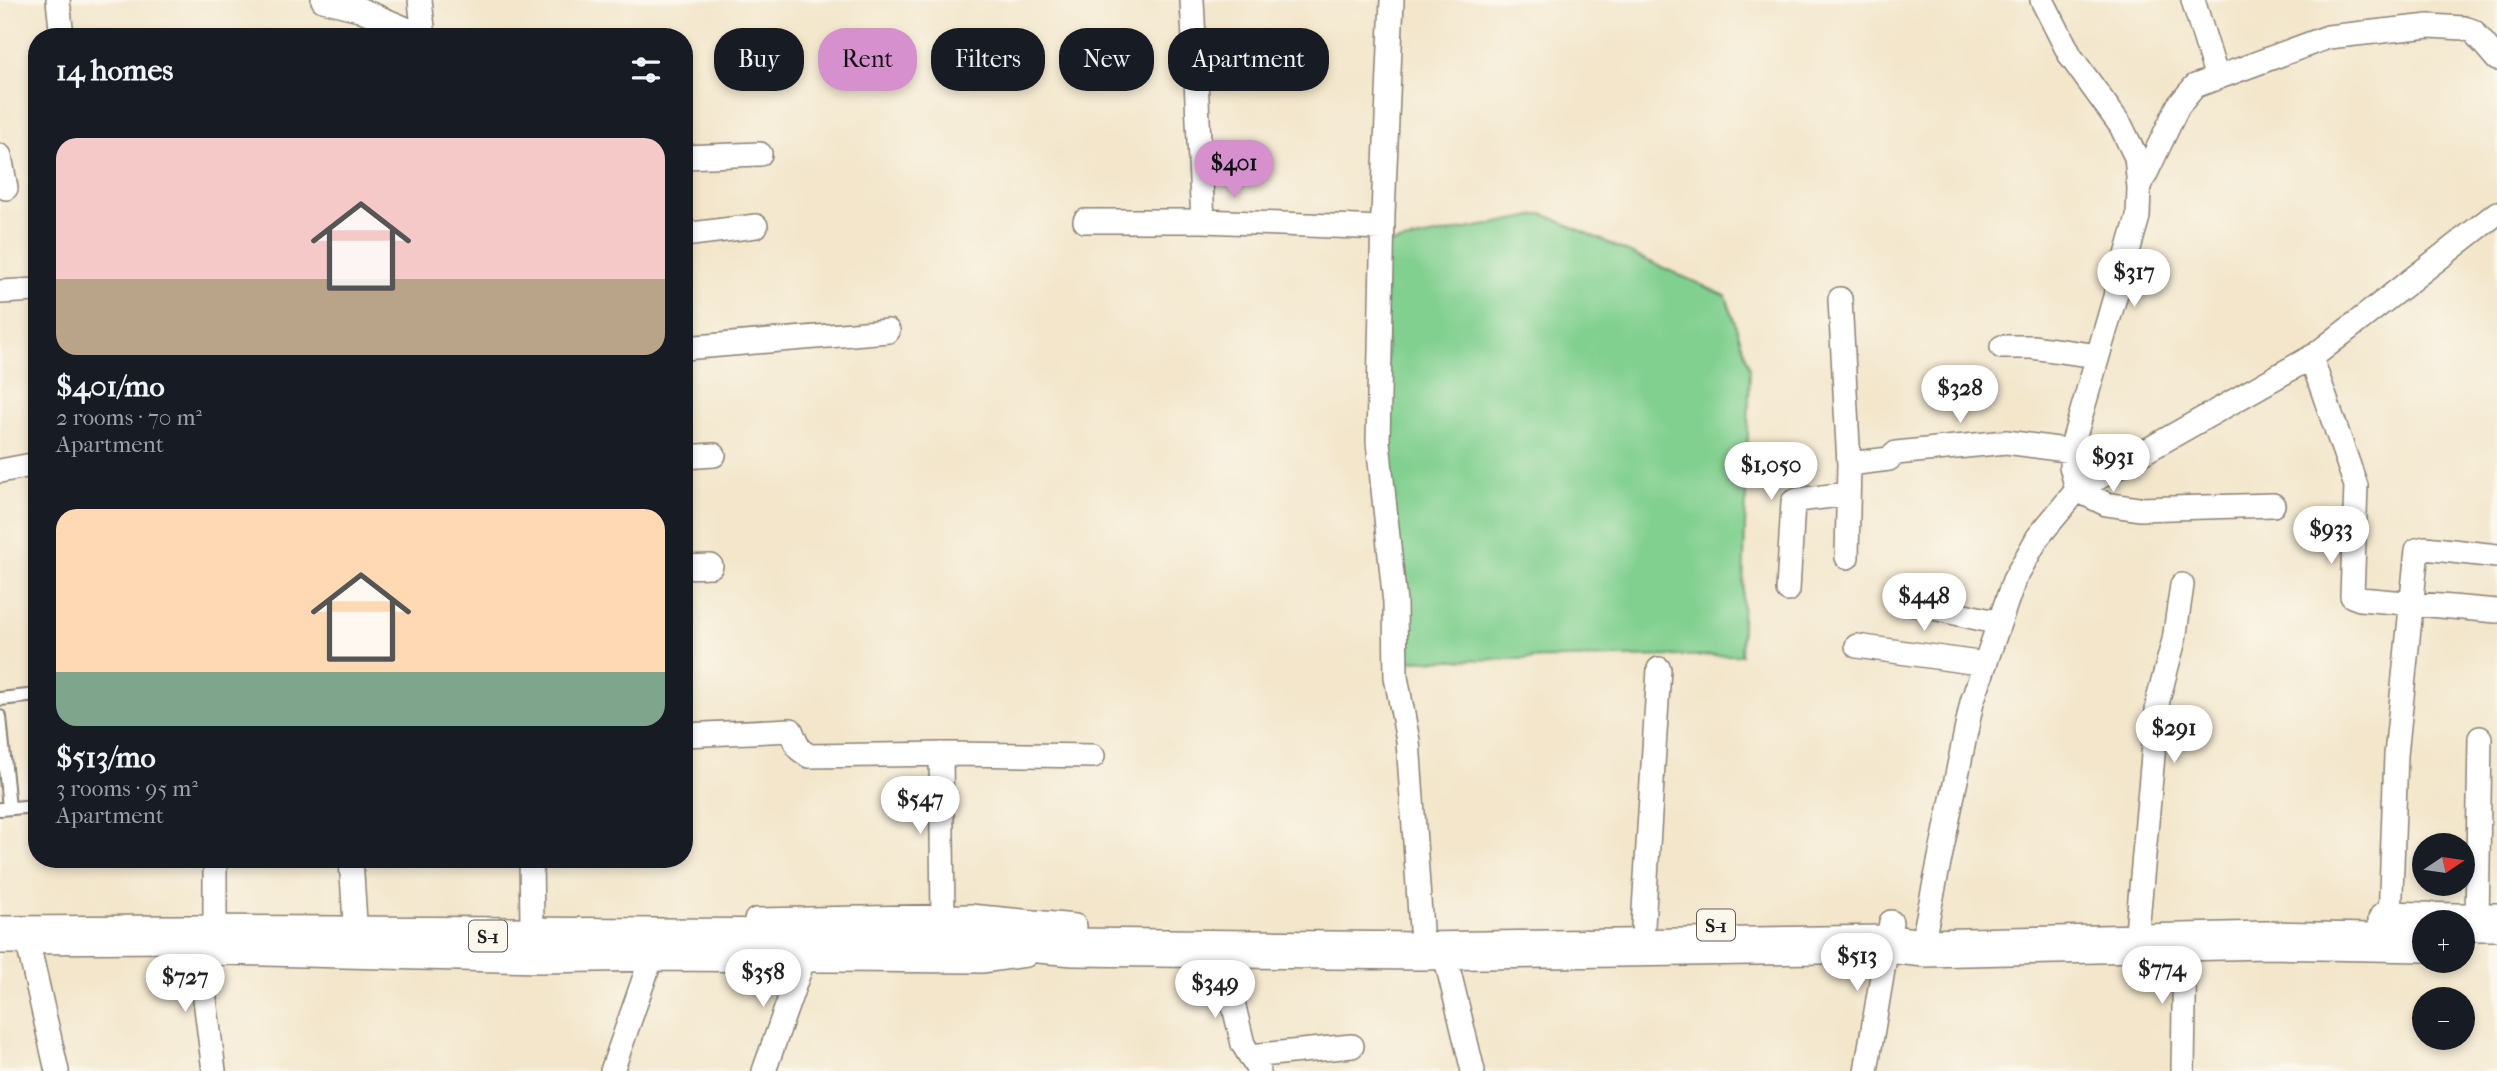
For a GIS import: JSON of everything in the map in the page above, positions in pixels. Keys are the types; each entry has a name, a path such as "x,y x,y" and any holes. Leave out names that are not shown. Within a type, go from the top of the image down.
{"main road":[{"name":"S-1","path":"15,943 183,934 1432,940 1643,926 1901,931 1925,948 2137,932 2266,918 2412,923"},
{"name":"S-1","path":"1075,937 1220,949 1432,940 1901,931"},
{"name":"S-1","path":"2137,932 2185,942 2266,940 2412,943"}],"street":[{"path":"58,0 61,28"},
{"path":"323,0 359,9 405,28"},
{"path":"420,0 423,28"},
{"path":"1192,0 1203,221"},
{"path":"1392,0 1378,442 1395,603 1396,677 1408,741 1432,940 1473,1071"},
{"path":"2042,0 2071,57 2121,126 2136,157 2139,188 2138,217 2071,451 2071,466 2077,489 2106,504 2139,509 2273,505"},
{"path":"2193,0 2217,78"},
{"path":"2139,188 2178,106 2195,86 2328,37 2430,26 2473,31 2497,59"},
{"path":"693,157 760,153"},
{"path":"0,156 6,188"},
{"path":"1866,1071 1901,931 1972,702 2014,580 2038,537 2077,489 2311,357 2497,214"},
{"path":"1085,221 1203,221 1383,228"},
{"path":"693,234 756,226"},
{"path":"0,292 28,290"},
{"path":"1840,299 1849,464 1847,556"},
{"path":"693,347 888,331"},
{"path":"2002,346 2032,347 2098,356"},
{"path":"2311,357 2356,486 2352,596 2360,599 2497,611"},
{"path":"1849,464 1889,459 1896,453 2006,442 2071,451"},
{"path":"693,456 714,455"},
{"path":"0,471 28,466"},
{"path":"1788,590 1793,502 1848,494"},
{"path":"2390,920 2396,755 2417,550 2425,548 2497,556"},
{"path":"693,567 711,566"},
{"path":"2137,932 2158,700 2174,640 2182,584"},
{"path":"1912,603 1999,623"},
{"path":"1857,646 1985,664"},
{"path":"1643,926 1659,669"},
{"path":"693,735 791,730 799,749 809,756 1093,756"},
{"path":"2475,930 2480,738"},
{"path":"941,754 943,917"},
{"path":"215,868 215,920"},
{"path":"352,868 355,922"},
{"path":"531,868 532,924"},
{"path":"0,918 532,924 970,916 1075,937"},
{"path":"0,952 15,943 198,952 540,961 982,961 1075,937"},
{"path":"2183,1071 2185,942"},
{"path":"15,943 57,1071"},
{"path":"1220,949 1243,1044 1255,1063 1352,1046"},
{"path":"198,952 214,1071"},
{"path":"612,1071 651,959"},
{"path":"764,1071 803,961"}],"lane":[{"path":"0,699 28,696"},
{"path":"0,717 5,809 28,807"}],"green space":[{"path":"1544,214 1726,296 1750,368 1741,655 1397,661 1383,245"}]}
